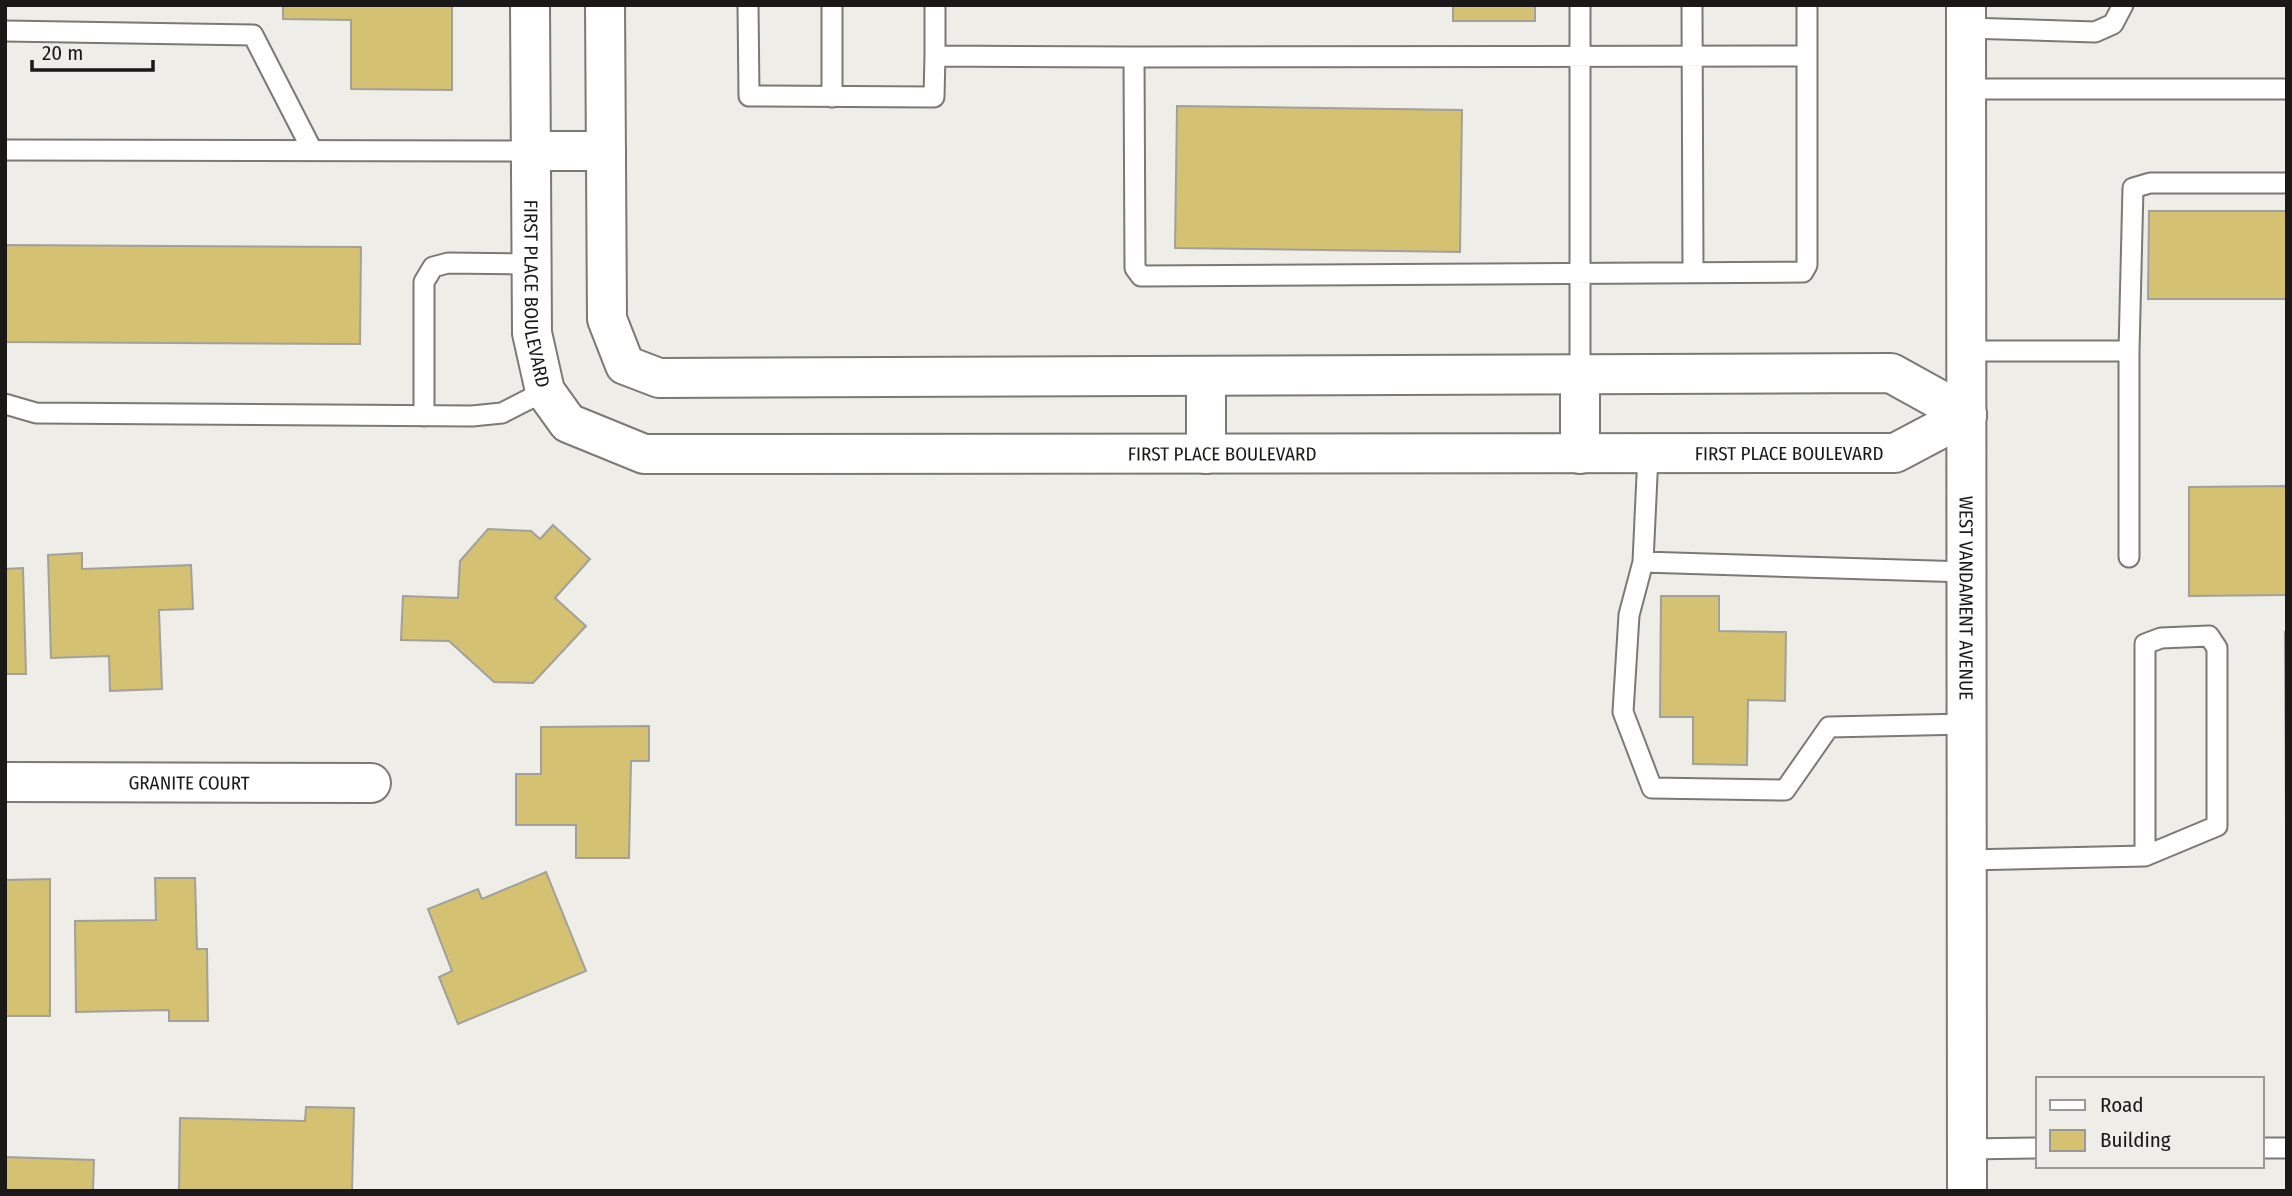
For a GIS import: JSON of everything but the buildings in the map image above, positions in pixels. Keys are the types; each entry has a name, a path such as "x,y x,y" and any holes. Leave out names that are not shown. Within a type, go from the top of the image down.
{"street":[{"name":"FIRST PLACE BOULEVARD","path":"530,5 532,333 545,391 568,423 645,454 1895,453 1967,415"},
{"path":"605,5 607,319 625,365 659,378 1891,373 1967,415"},
{"name":"WEST VANDAMENT AVENUE","path":"1966,17 1967,1191"},
{"path":"531,150 606,150"},
{"path":"1580,374 1580,454"},
{"path":"1206,376 1206,454"},
{"name":"GRANITE COURT","path":"5,782 372,783"}],"lane":[{"path":"748,5 749,96 934,96 935,5"},
{"path":"832,5 832,96"},
{"path":"1580,5 1580,374"},
{"path":"1692,5 1693,272"},
{"path":"1134,57 1135,268 1140,276 1580,271 1797,273 1803,272 1807,265 1807,5"},
{"path":"1966,17 2095,32 2113,24 2123,5"},
{"path":"5,30 253,35 311,148"},
{"path":"935,55 1807,56"},
{"path":"1966,89 2287,89"},
{"path":"5,150 531,150"},
{"path":"2129,557 2129,351 2133,188 2150,183 2287,183"},
{"path":"424,416 424,282 433,267 447,263 532,264"},
{"path":"1967,351 2129,351"},
{"path":"5,404 36,413 424,416 502,413 545,391"},
{"path":"1648,454 1643,562 1629,615 1623,712 1652,788 1785,790 1829,727 1967,724"},
{"path":"1643,562 1967,572"},
{"path":"1967,860 2145,856 2217,827 2217,648 2209,636 2161,638 2145,644 2145,856"},
{"path":"1967,1149 2036,1148"},
{"path":"2264,1148 2287,1148"}]}
